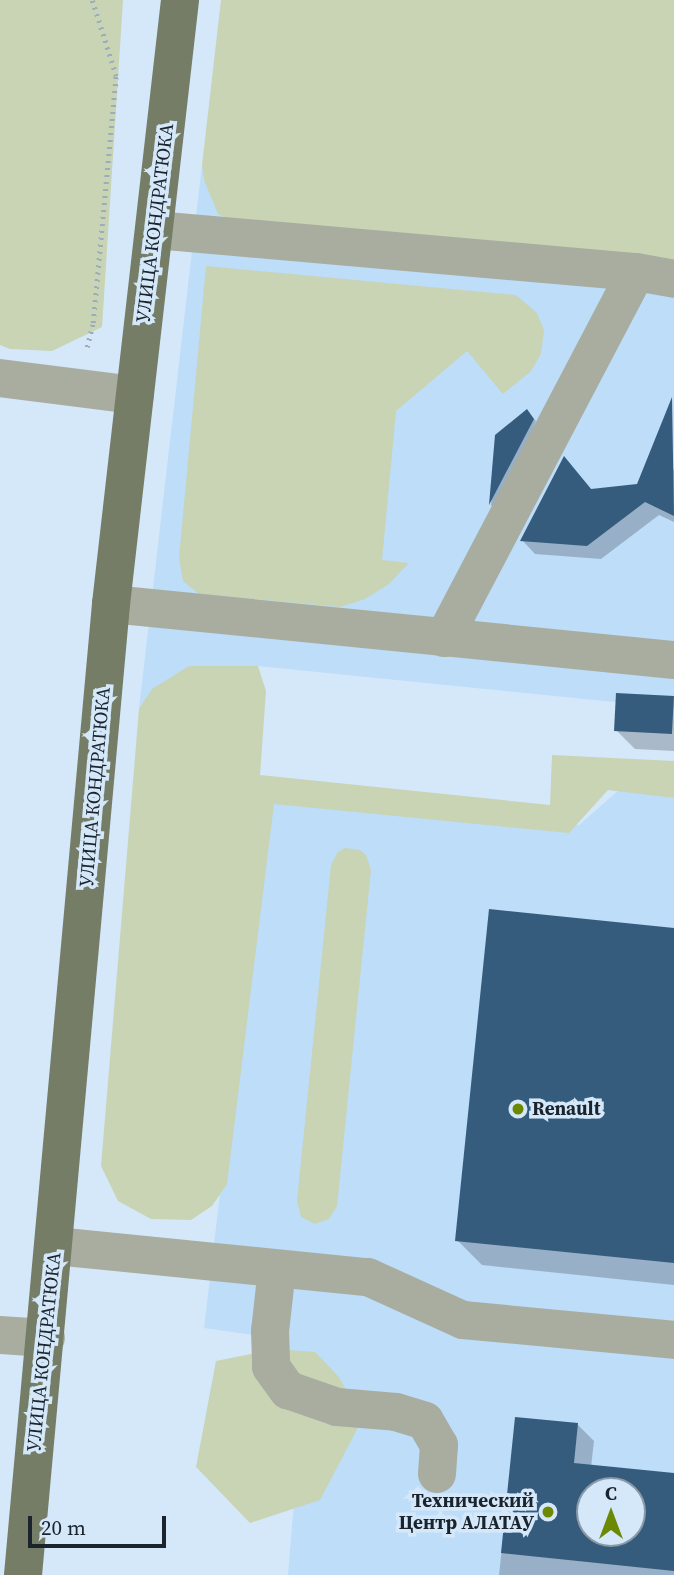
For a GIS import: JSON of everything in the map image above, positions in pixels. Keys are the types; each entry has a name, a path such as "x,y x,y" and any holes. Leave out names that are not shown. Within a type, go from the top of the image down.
{"main road":[{"name":"УЛИЦА КОНДРАТЮКА","path":"23,1575 55,1246 111,604 180,0"}],"street":[{"path":"155,230 636,272 674,279"},
{"path":"444,638 636,272"},
{"path":"0,377 135,395"},
{"path":"111,604 444,638 671,652"},
{"path":"55,1246 368,1277 463,1320 674,1340"},
{"path":"277,1269 270,1331 271,1367 288,1390 337,1407 396,1412 425,1421 439,1446 437,1474"},
{"path":"0,1335 46,1338"}],"path":[{"path":"76,389 93,323 116,76 92,0"}],"shaded area":[{"path":"202,165 204,180 674,260 674,708 258,666 189,666 139,709"},
{"path":"619,790 674,798 674,1575 288,1575 304,1384 284,1339 204,1328 268,792 579,825"}],"green space":[{"path":"0,0 123,0 102,327 52,351 10,349 0,345"},
{"path":"221,0 674,0 674,260 247,228 218,214 204,180 202,165"},
{"path":"206,266 516,295 537,313 544,330 541,354 531,371 503,394 467,351 396,411 382,560 409,563 389,584 365,599 340,607 199,594 183,581 179,558"},
{"path":"189,666 258,666 266,691 260,775 550,805 552,755 674,761 674,798 608,790 569,833 274,804 227,1184 212,1206 191,1220 151,1219 118,1201 101,1166 139,709 152,689"},
{"path":"345,848 360,850 366,855 371,870 337,1206 329,1219 315,1224 301,1217 297,1201 331,865 338,852"},
{"path":"276,1349 315,1352 338,1376 363,1418 320,1500 250,1523 196,1467 216,1361"}],"building":[{"path":"672,397 674,516 645,502 587,546 520,541 564,456 591,489 637,484"},
{"path":"527,409 534,419 489,505 495,435"},
{"path":"616,693 674,696 672,734 614,731"},
{"path":"489,909 674,928 674,1263 455,1241"},
{"name":"Технический Центр АЛАТАУ","path":"515,1417 578,1423 574,1463 674,1473 674,1571 501,1553"}],"place":[{"name":"Renault","path":"518,1109"},
{"name":"Технический Центр АЛАТАУ","path":"548,1512"}]}
